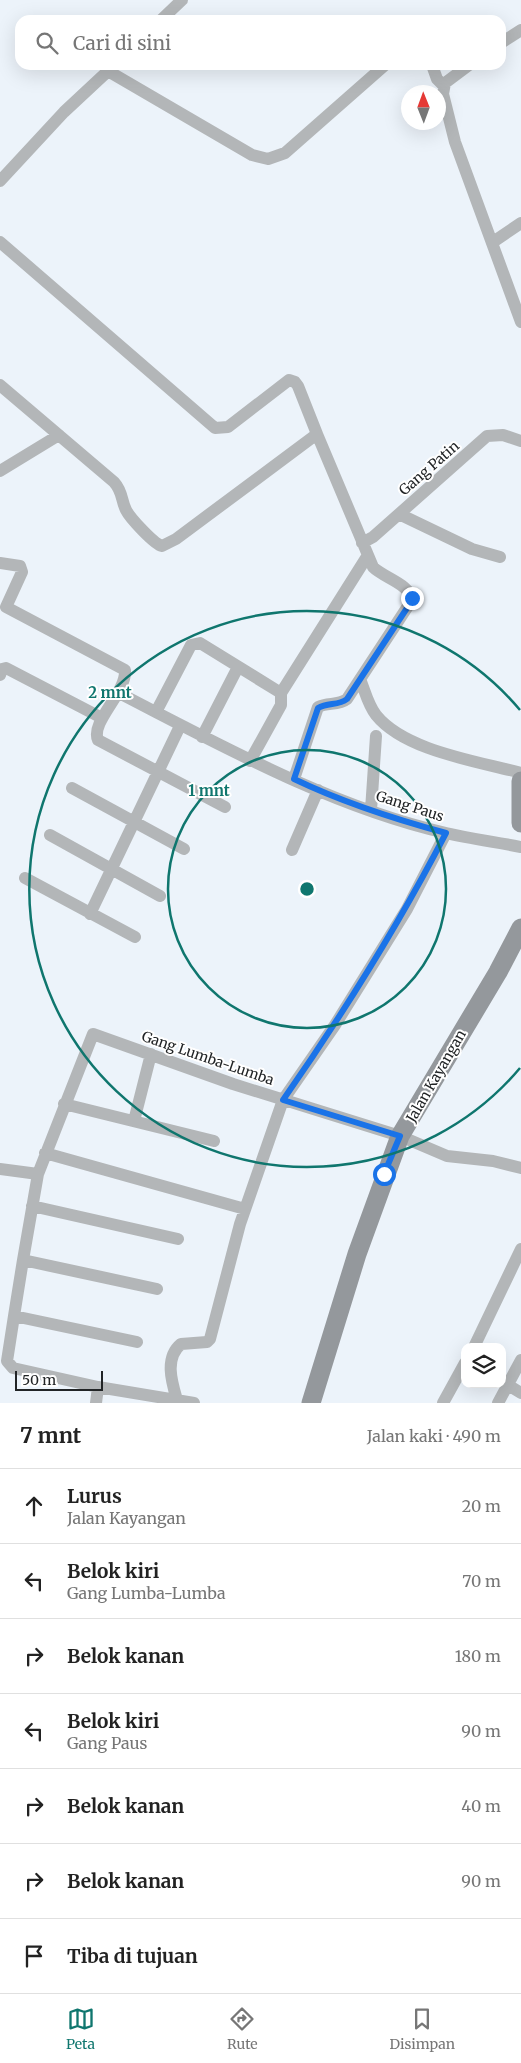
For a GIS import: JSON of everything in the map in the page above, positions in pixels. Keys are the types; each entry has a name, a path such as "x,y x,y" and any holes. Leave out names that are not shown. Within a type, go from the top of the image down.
{"street":[{"path":"166,15 182,0"},
{"path":"506,40 521,30"},
{"path":"0,181 64,112 109,70"},
{"path":"114,70 252,155 268,159 285,153 379,70"},
{"path":"434,70 443,85 462,70"},
{"path":"446,106 455,142 521,322"},
{"path":"493,242 521,224"},
{"path":"0,242 215,428 228,427 289,380 295,382 298,386 368,555 380,574 405,587 411,594 412,600 347,699 342,703 324,704 318,708 294,779"},
{"path":"0,385 121,490 129,516 162,546 176,539 317,434"},
{"name":"Gang Patin","path":"362,543 373,537 487,436 494,434 521,441"},
{"path":"0,471 59,435"},
{"path":"399,514 472,549 500,558"},
{"path":"250,761 281,705 281,693 368,555"},
{"path":"0,563 20,566 22,572 3,613 124,669 126,676 119,693 102,718 96,734 98,740 225,807"},
{"path":"156,712 193,644 200,643 281,693"},
{"path":"202,737 238,667"},
{"path":"0,675 2,669 6,668 102,718"},
{"path":"360,679 374,712 390,728 424,746 521,773"},
{"name":"Gang Paus","path":"119,693 250,761 318,790 371,810 446,833 521,847"},
{"path":"90,914 180,726"},
{"path":"371,810 376,736"},
{"path":"521,780 521,823"},
{"path":"72,788 184,849"},
{"path":"292,850 318,790"},
{"path":"177,1400 171,1377 174,1354 181,1344 207,1342 210,1339 227,1268 245,1209 283,1100 335,1025 407,909 446,833"},
{"path":"50,835 160,896"},
{"path":"25,878 135,937"},
{"name":"Jalan Kayangan","path":"311,1403 357,1254 400,1136 498,972 521,928"},
{"name":"Gang Lumba-Lumba","path":"64,1104 93,1034 233,1084 400,1136 447,1156 493,1161 521,1168"},
{"path":"134,1121 151,1054"},
{"path":"194,1403 98,1387 13,1368 8,1364 14,1316 38,1174 64,1104 214,1141"},
{"path":"45,1153 245,1209"},
{"path":"0,1169 38,1174"},
{"path":"32,1206 178,1239"},
{"path":"476,1343 521,1249"},
{"path":"23,1260 157,1289"},
{"path":"14,1316 137,1342"},
{"path":"498,1403 521,1360"},
{"path":"443,1403 461,1370"},
{"path":"508,1385 521,1393"},
{"path":"96,1403 98,1387"}],"route":[{"path":"384,1174 400,1136 283,1100 335,1025 407,909 446,833 371,810 294,779 318,708 324,704 342,703 347,699 412,598"}]}
